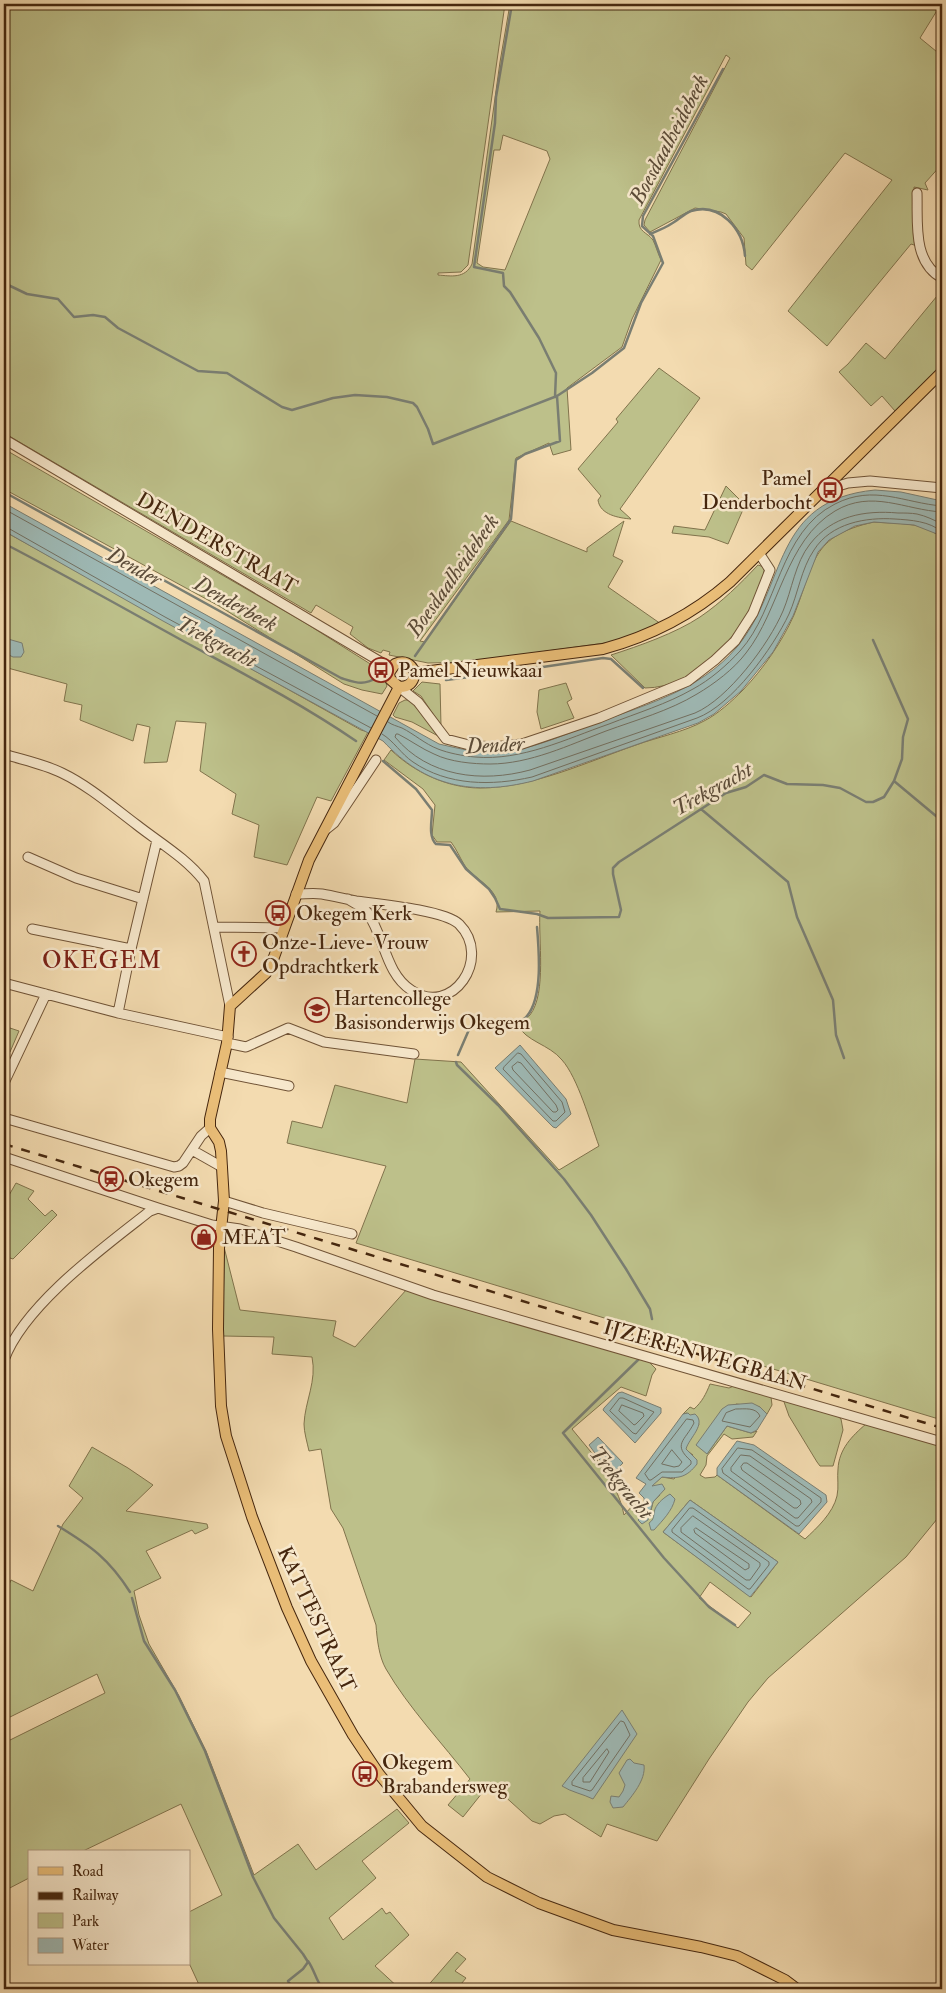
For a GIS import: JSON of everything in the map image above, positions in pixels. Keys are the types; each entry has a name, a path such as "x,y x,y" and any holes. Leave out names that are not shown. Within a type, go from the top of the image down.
{"main road":[{"path":"415,673 603,649 632,641 666,626 698,608 730,582 942,372"},
{"path":"405,662 410,664 415,673 414,679 405,687 399,687 390,679 391,668 395,664 405,662"},
{"path":"210,1128 210,1119 227,1040 230,1006 266,974 309,860 399,687"},
{"name":"KATTESTRAAT","path":"210,1128 219,1142 224,1201 218,1248 218,1329 221,1406 226,1436 252,1517 287,1608 311,1661 353,1735 379,1774 422,1826 487,1877 539,1903 613,1930 700,1946 737,1956 785,1980 797,1989"}],"street":[{"path":"917,193 919,246 928,266 942,278"},
{"name":"DENDERSTRAAT","path":"4,439 391,668"},
{"path":"845,468 849,486"},
{"path":"821,491 870,480 942,488"},
{"path":"399,687 418,702 446,739 469,745 492,747 522,744 598,718 688,680 735,641 753,613 770,570 759,553"},
{"path":"4,754 37,763 85,786 176,854 204,881 230,1006"},
{"path":"324,832 334,824 376,760"},
{"path":"118,1013 157,840"},
{"path":"28,857 76,878 143,899"},
{"path":"300,884 322,894 430,913 457,922 472,944 472,960 467,977 455,990 444,995 432,997 412,991 395,975 366,910 348,900"},
{"path":"296,894 322,894"},
{"path":"214,927 284,928"},
{"path":"32,929 131,949"},
{"path":"4,983 227,1040 246,1048 284,1028 288,1028 324,1042 414,1054"},
{"path":"4,1083 46,994"},
{"path":"220,1072 289,1086"},
{"path":"4,1118 174,1167 179,1166 201,1136 210,1128"},
{"path":"192,1150 222,1167"},
{"name":"IJZERENWEGBAAN","path":"4,1157 158,1208 220,1226 240,1229 287,1244 406,1286 942,1442"},
{"path":"224,1201 263,1213 352,1234"},
{"path":"4,1360 20,1330 53,1292 90,1258 150,1211 158,1208"}],"green space":[{"path":"4,4 505,4 468,265 461,272 438,273 438,275 457,276 466,272 472,264 500,62 510,4 941,4 920,38 942,56 942,164 925,183 928,190 914,187 917,246 911,244 827,346 788,311 892,180 845,153 752,270 746,265 744,238 726,214 721,212 695,208 650,232 644,225 645,220 730,58 726,55 639,220 641,229 653,240 661,260 632,319 622,347 567,388 571,450 553,455 549,443 516,458 509,520 420,641 425,642 511,521 587,552 587,548 624,521 613,556 623,561 608,587 661,624 612,642 468,662 428,663 389,655 390,652 383,650 381,653 368,648 350,634 353,627 316,605 311,613 4,433","holes":["503,135 547,151 550,159 505,270 483,267 477,263 494,150 500,150"]},
{"path":"942,290 942,365 895,411 882,396 871,406 839,372 866,343 885,359"},
{"path":"659,368 700,398 620,509 631,519 616,517 602,509 598,500 601,496 578,469 618,422 616,419"},
{"path":"4,449 307,624 372,665 386,682 387,686 382,694 344,684 219,606 4,489"},
{"path":"726,486 745,505 728,544 709,537 672,533 674,526 705,530"},
{"path":"874,522 920,526 929,529 942,540 942,1420 356,1243 386,1166 287,1143 292,1121 322,1128 335,1085 407,1103 415,1059 461,1062 559,1170 599,1146 588,1113 568,1068 557,1055 526,1035 517,1024 530,1015 538,993 541,965 540,911 496,912 496,898 487,886 465,866 451,842 437,842 432,835 435,805 423,789 384,760 391,750 421,772 443,782 468,787 500,787 559,773 696,725 730,703 765,664 789,625 812,566 826,544 837,535"},
{"path":"4,531 361,730 368,732 331,801 317,797 287,865 254,857 259,825 232,814 236,794 200,771 206,723 176,721 167,762 144,763 150,727 137,724 133,741 80,720 82,705 64,701 67,684 4,667"},
{"path":"758,565 764,567 764,574 740,626 714,657 682,679 664,686 645,688 611,655 657,639 690,623 723,599"},
{"path":"422,682 440,684 441,726 421,696 413,691"},
{"path":"566,683 572,699 567,702 574,718 541,729 537,712 539,690"},
{"path":"410,700 440,737 412,722 393,715 399,703"},
{"path":"4,1026 19,1031 10,1052 4,1050"},
{"path":"16,1183 34,1191 28,1199 45,1216 52,1210 57,1215 13,1259 4,1256 4,1204"},
{"path":"224,1247 240,1310 336,1321 333,1336 355,1347 407,1289 643,1356 656,1369 652,1375 646,1396 621,1387 572,1429 604,1469 621,1502 624,1515 635,1503 640,1506 644,1502 645,1513 650,1515 653,1502 660,1495 651,1486 662,1477 674,1479 693,1455 685,1449 699,1424 687,1413 683,1414 690,1407 694,1409 697,1406 704,1398 710,1384 729,1388 736,1385 771,1397 772,1405 767,1414 760,1407 736,1404 707,1454 727,1426 751,1433 757,1431 753,1437 732,1439 724,1434 707,1456 706,1465 700,1475 705,1478 717,1475 805,1539 832,1508 838,1493 838,1469 841,1455 851,1438 866,1424 942,1443 942,1513 906,1557 768,1678 748,1702 709,1759 657,1841 607,1824 601,1837 565,1814 554,1816 540,1824 532,1821 490,1783 463,1817 448,1805 470,1779 415,1711 384,1664 379,1648 376,1625 343,1528 331,1509 321,1449 309,1451 304,1424 312,1383 312,1357 272,1354 274,1337 223,1336","holes":["690,1500 778,1562 751,1597 663,1532","710,1582 751,1613 738,1628 699,1598"]},
{"path":"783,1399 834,1413 841,1419 843,1430 833,1466 820,1466 817,1462 789,1416"},
{"path":"92,1447 153,1485 126,1511 207,1524 208,1528 195,1534 192,1530 146,1551 161,1578 134,1591 139,1615 149,1644 179,1696 206,1751 254,1875 298,1844 316,1870 397,1809 409,1823 362,1861 376,1878 329,1918 343,1940 382,1908 386,1914 390,1912 409,1935 375,1966 400,1989 201,1989 190,1965 190,1911 222,1895 181,1804 85,1850 28,1850 28,1879 4,1891 4,1743 105,1693 97,1674 4,1720 4,1596 11,1580 33,1591 63,1524 83,1498 69,1486"},
{"path":"457,1952 466,1959 455,1971 466,1978 457,1989 425,1989"}],"water":[{"path":"875,490 901,492 942,501 942,540 937,534 914,525 874,522 855,526 829,540 818,552 793,616 773,652 741,691 714,714 698,723 533,781 490,788 452,784 416,769 399,757 383,741 163,621 4,531 4,503 439,744 471,751 503,752 555,739 647,705 687,687 705,676 722,663 737,647 753,623 786,549 799,528 817,510 841,497"},
{"path":"8,639 22,643 24,652 21,657 13,657 5,653 4,643"},
{"path":"520,1045 566,1099 571,1114 556,1128 495,1068"},
{"path":"622,1392 661,1408 661,1413 635,1443 603,1410 618,1393"},
{"path":"752,1403 760,1407 767,1414 757,1430 751,1433 727,1426 707,1454 696,1445 722,1409 728,1405"},
{"path":"688,1413 690,1415 695,1414 699,1422 686,1449 697,1460 697,1464 690,1472 682,1476 673,1478 662,1477 652,1486 662,1484 665,1489 653,1502 648,1520 642,1524 638,1520 645,1513 644,1498 639,1493 646,1484 636,1478 683,1414"},
{"path":"598,1437 623,1463 611,1475 589,1445"},
{"path":"737,1441 754,1445 826,1495 827,1502 799,1534 717,1475 717,1468"},
{"path":"670,1494 675,1499 672,1508 654,1530 651,1530 649,1523 653,1518 656,1506"},
{"path":"690,1500 778,1562 750,1597 663,1532"},
{"path":"622,1710 637,1734 593,1799 562,1786"},
{"path":"630,1759 634,1763 644,1765 643,1776 638,1788 623,1807 613,1808 610,1802 611,1796 619,1797 623,1791 625,1785 619,1773 627,1760"}],"waterway":[{"name":"Boesdaalheidebeek","path":"512,4 496,97 495,123 474,267 503,273 504,286 510,292 539,338 556,373 555,397"},
{"name":"Boesdaalheidebeek","path":"415,656 511,519 516,460 525,454 560,441 557,396 592,373 624,348 641,303 663,263 653,236 642,226 643,216 723,69"},
{"path":"650,234 691,211 711,210 720,214 735,228 740,236 745,256"},
{"path":"4,283 27,294 58,299 74,317 93,315 105,317 118,328 198,371 227,373 282,407 292,410 333,398 355,395 387,397 413,403 428,429 433,444 557,396"},
{"name":"Denderbeek","path":"4,492 341,678 360,683 368,682 378,677"},
{"name":"Trekgracht","path":"7,545 272,689 356,741"},
{"path":"873,640 908,719 903,737 902,759 894,781"},
{"path":"516,671 603,658 611,659 643,688"},
{"path":"446,680 508,672"},
{"name":"Trekgracht","path":"383,761 416,789 432,810 431,833 436,844 450,845 466,869 489,889 500,909 537,914 548,918 619,917 621,910 613,874 613,868 619,862 726,793 746,787 764,775 787,784 823,785 840,788 866,802 873,802 884,797 894,781 942,821"},
{"path":"701,809 788,882 797,917 833,1000 836,1035 844,1058"},
{"name":"Trekgracht","path":"458,1055 471,1025 509,1026 522,1020 532,1008 536,997 539,973 537,927"},
{"name":"Trekgracht","path":"456,1062 498,1105 564,1179 591,1215 626,1269 650,1309 652,1319"},
{"name":"Trekgracht","path":"640,1358 563,1433 664,1558 709,1607 735,1625"},
{"path":"58,1526 80,1540 107,1562 130,1592"},
{"path":"132,1598 144,1641 175,1690 205,1751 253,1877 274,1918 308,1962 303,1969 288,1981 293,1989"},
{"path":"308,1961 323,1989"}],"railway":[{"path":"4,1144 942,1428"}],"place":[{"name":"Pamel Denderbocht","path":"830,490"},
{"name":"Pamel Nieuwkaai","path":"381,670"},
{"name":"Okegem Kerk","path":"278,913"},
{"name":"Onze-Lieve-Vrouw Opdrachtkerk","path":"244,954"},
{"name":"Hartencollege Basisonderwijs Okegem","path":"317,1010"},
{"name":"Okegem","path":"111,1179"},
{"name":"MEAT","path":"204,1237"},
{"name":"Okegem Brabandersweg","path":"365,1774"}],"district":[{"name":"OKEGEM","path":"102,960"}],"water label":[{"name":"Dender","path":"135,566"},
{"name":"Dender","path":"495,744"}]}
